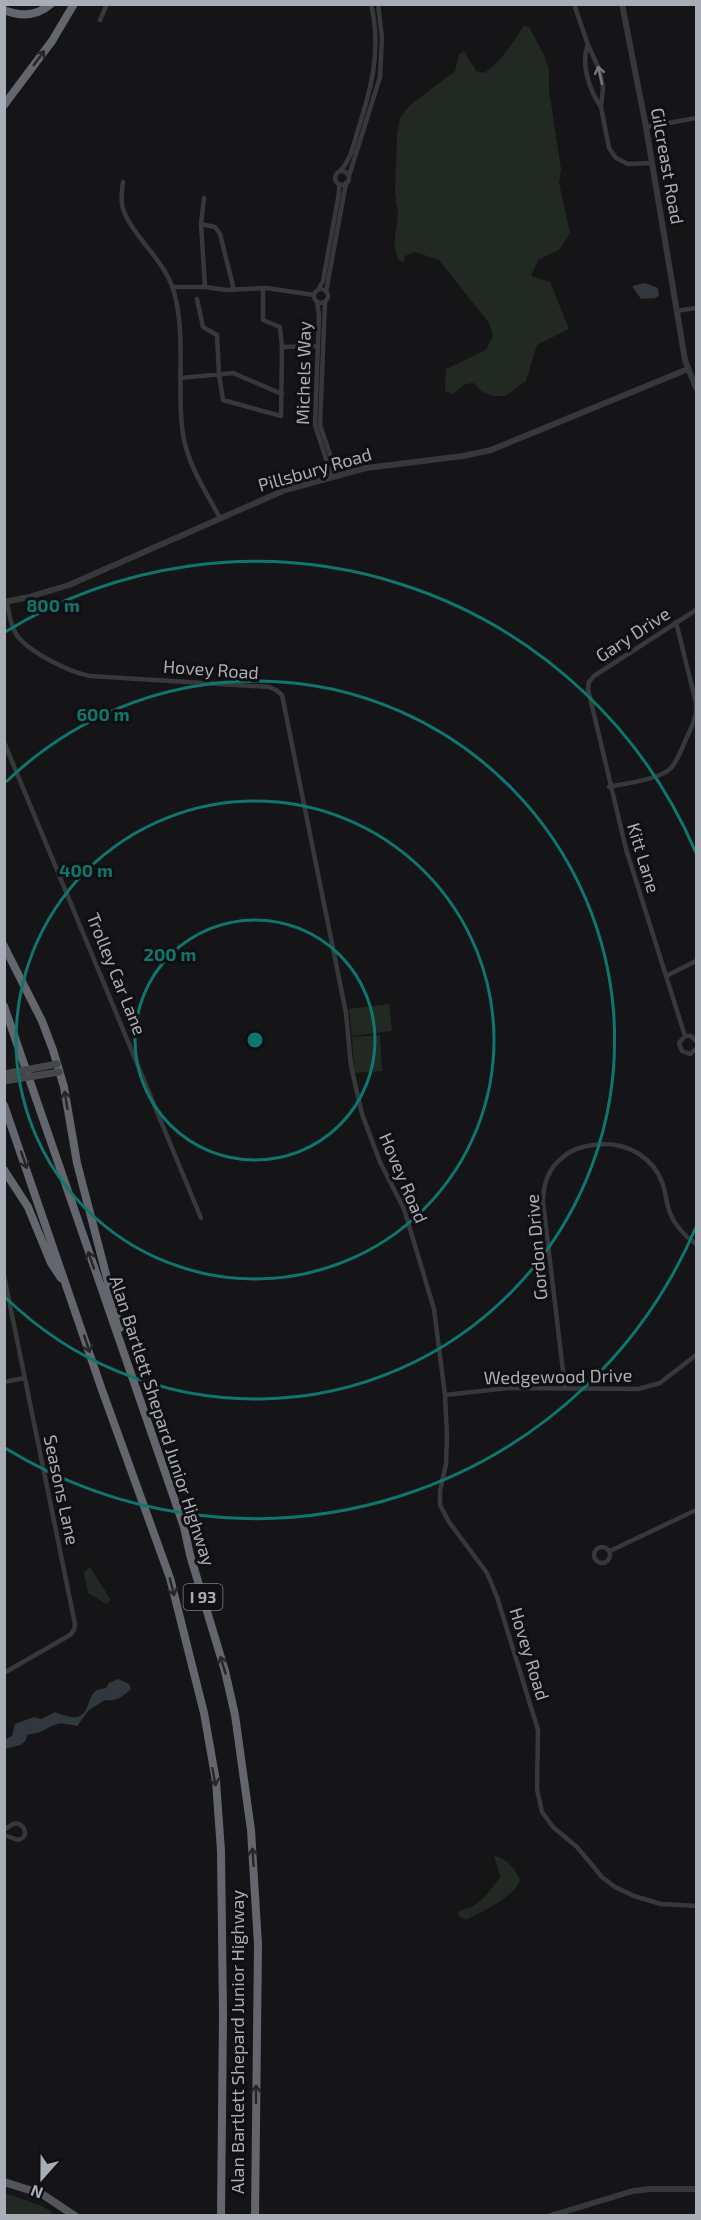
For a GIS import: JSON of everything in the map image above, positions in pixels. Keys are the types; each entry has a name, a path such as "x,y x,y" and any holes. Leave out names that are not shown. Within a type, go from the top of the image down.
{"highway":[{"path":"4,10 28,15 41,12 51,4"},
{"path":"4,105 60,28 74,4"},
{"path":"4,946 42,1021 64,1087 77,1163 119,1323 120,1341"},
{"name":"Alan Bartlett Shepard Junior Highway","path":"4,1006 183,1527 225,1671 242,1761 251,1830 258,1944 255,2216"},
{"name":"Alan Bartlett Shepard Junior Highway","path":"4,1105 170,1578 204,1713 216,1781 222,1875 221,2216"},
{"path":"4,1170 28,1207 51,1263 67,1286"}],"main road":[{"path":"4,1074 58,1068"},
{"path":"4,1081 58,1068"},
{"path":"4,2182 42,2194 75,2216"}],"street":[{"path":"100,20 106,4"},
{"path":"314,295 324,277 339,193 339,184 335,178 348,159 374,74 376,38 371,4"},
{"path":"314,295 317,302 325,302 328,298 326,292 346,183 380,77 382,38 378,4"},
{"path":"574,4 600,71 603,88 601,107"},
{"name":"Gilcreast Road","path":"622,4 688,369"},
{"path":"588,45 586,59 588,79 601,107 608,144 613,155 628,164 652,163"},
{"path":"646,127 696,118"},
{"path":"340,171 346,172 349,176"},
{"path":"123,182 122,198 125,213 158,259 172,287 178,322 184,439 189,455 220,518"},
{"path":"339,184 346,183"},
{"path":"204,198 201,224 205,287"},
{"path":"201,224 215,227 219,234 234,290"},
{"path":"172,287 234,290 262,288 314,295"},
{"path":"197,299 203,327 217,335 219,374 224,400 281,417 280,327 263,320 262,288"},
{"path":"318,290 326,292"},
{"name":"Michels Way","path":"317,302 319,315 315,425 335,476"},
{"name":"Michels Way","path":"325,302 320,425 335,476"},
{"path":"676,311 696,308"},
{"path":"282,347 314,346"},
{"path":"688,369 696,388"},
{"name":"Pillsbury Road","path":"6,602 69,585 285,490 366,468 463,456 491,450 688,369"},
{"path":"180,378 233,373 282,394"},
{"name":"Hovey Road","path":"6,602 7,616 22,642 62,667 82,675 269,687 282,695 346,1013 356,1091 376,1154 404,1209 436,1320 445,1395 447,1454 440,1501 445,1515 487,1573 494,1587 538,1730 537,1789 542,1812 553,1827 577,1847 602,1877 615,1887 634,1896 661,1904 696,1906"},
{"name":"Gary Drive","path":"588,686 594,676 696,610"},
{"path":"609,787 656,777 669,770 692,725 696,713 695,699 676,622"},
{"name":"Kitt Lane","path":"588,686 609,787 626,849 685,1036 679,1043 682,1051 690,1054 696,1049"},
{"name":"Trolley Car Lane","path":"4,742 123,1023 137,1066 201,1218"},
{"path":"666,976 696,961"},
{"path":"685,1036 691,1036 696,1041"},
{"name":"Gordon Drive","path":"565,1388 543,1203 548,1175 558,1160 573,1150 591,1145 619,1145 636,1152 656,1171 663,1184 671,1215 681,1230 696,1244"},
{"name":"Seasons Lane","path":"4,1276 74,1626 72,1633 67,1637 4,1673"},
{"name":"Wedgewood Drive","path":"445,1395 508,1388 630,1390 647,1388 666,1379 696,1355"},
{"path":"4,1382 24,1378"},
{"path":"610,1551 696,1510"},
{"path":"4,1830 18,1823 25,1832 18,1840 4,1835"},
{"path":"550,2216 633,2191 696,2189"}],"shaded area":[{"path":"524,26 529,27 549,69 549,90 561,169 559,183 570,233 559,250 538,260 531,276 550,282 569,329 537,345 526,381 505,396 493,396 481,391 474,383 466,384 452,394 445,391 446,369 486,350 493,336 489,323 439,260 415,252 405,256 403,263 398,259 394,245 398,214 395,193 400,118 409,106 455,71 459,54 464,51 476,71 484,73 501,58"},
{"path":"645,283 658,288 659,295 656,298 641,299 632,286"},
{"path":"389,1004 392,1031 352,1036 349,1009"},
{"path":"380,1035 382,1071 354,1073 352,1037"},
{"path":"90,1567 111,1600 106,1604 88,1593 84,1572"},
{"path":"118,1679 129,1684 131,1689 119,1698 105,1700 89,1710 77,1726 55,1724 40,1732 27,1735 21,1745 5,1749 5,1739 12,1736 15,1724 34,1717 41,1719 55,1712 71,1717 80,1716 95,1691 106,1688 109,1683"},
{"path":"495,1856 510,1865 520,1881 510,1894 466,1920 457,1914 479,1902 500,1877"},
{"path":"5,2193 42,2206 52,2212 51,2215 5,2215"}]}
